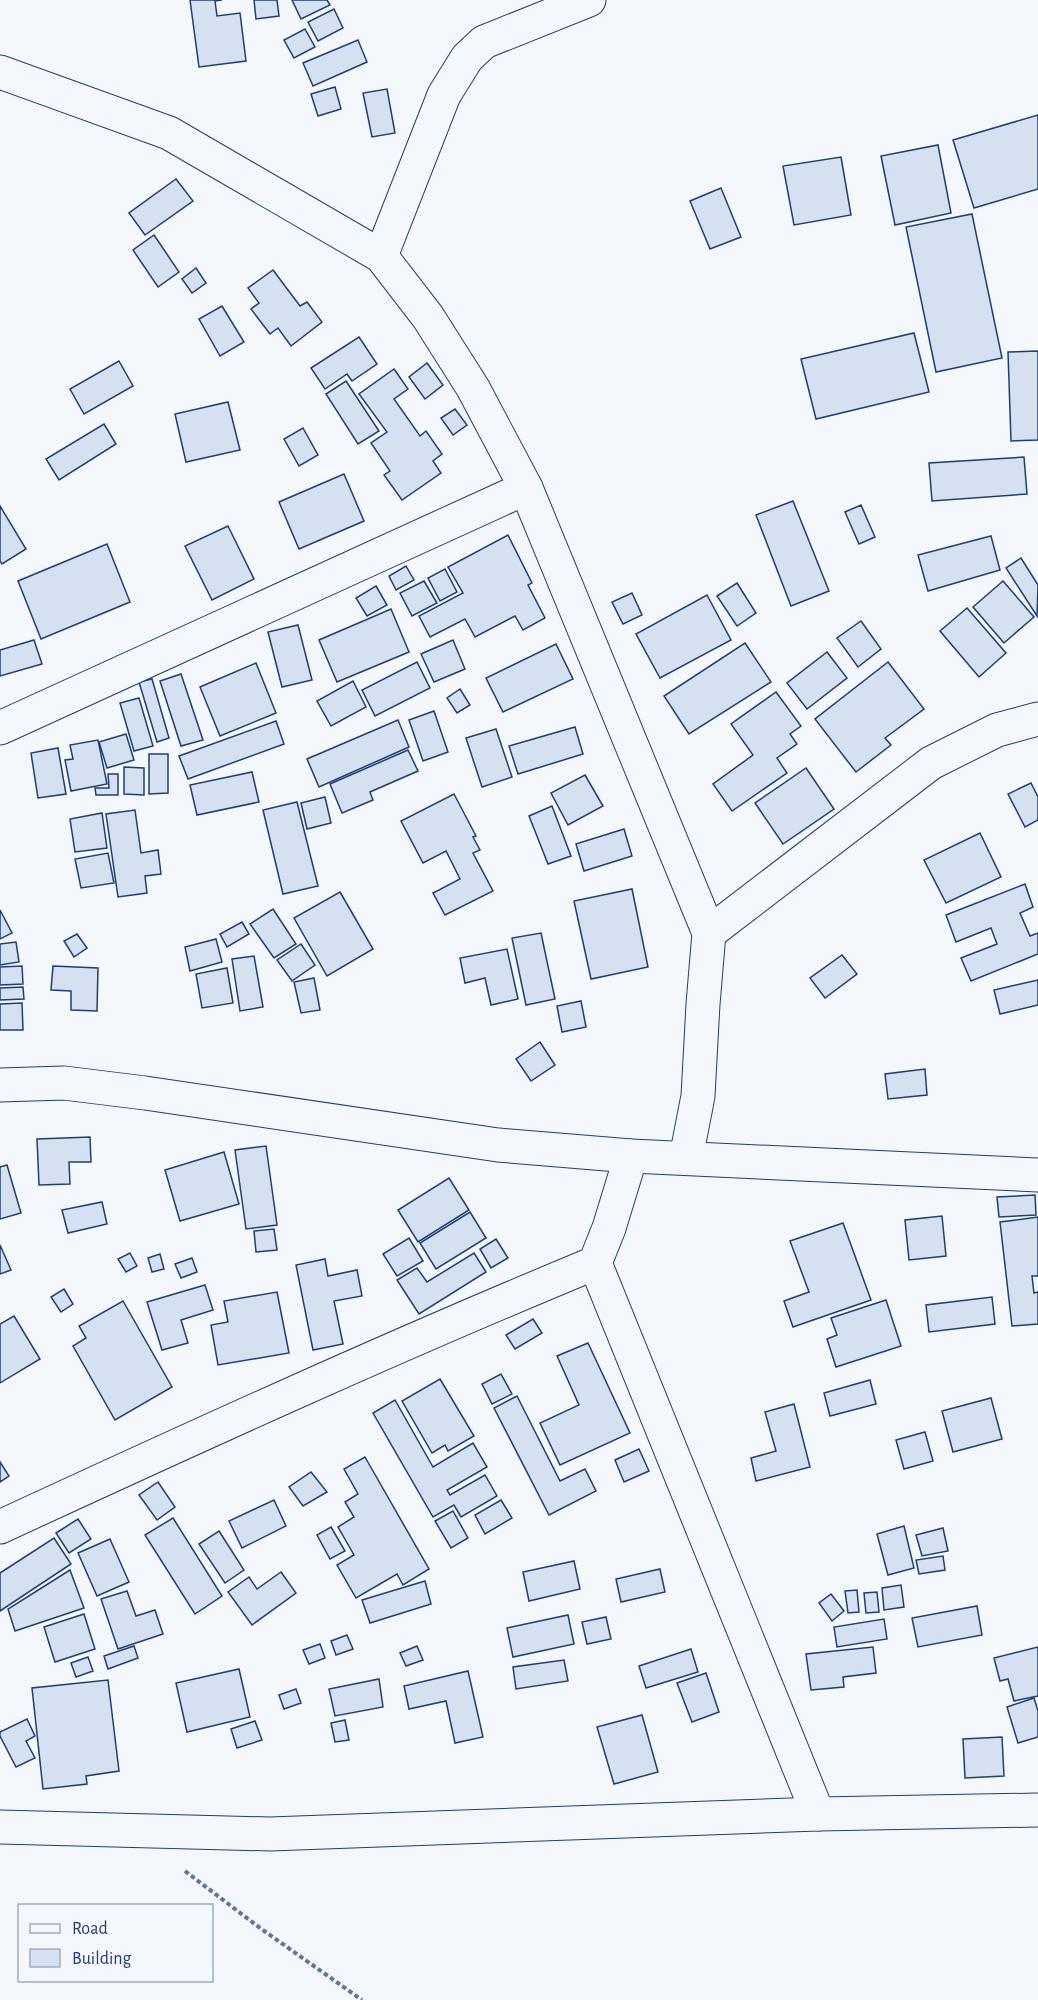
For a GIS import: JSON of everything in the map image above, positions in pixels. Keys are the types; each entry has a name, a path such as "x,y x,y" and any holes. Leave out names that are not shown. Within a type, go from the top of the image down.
{"street":[{"path":"381,256 444,95 467,58 484,42 588,0"},
{"path":"0,72 169,133 381,256 428,317 462,370 526,488 709,933 698,1096 686,1158"},
{"path":"0,728 526,488"},
{"path":"709,933 931,763 997,730 1038,718"},
{"path":"0,1085 64,1083 498,1145 631,1156 1038,1175"},
{"path":"0,1527 189,1440 594,1263 609,1228 631,1156"},
{"path":"594,1263 818,1814"},
{"path":"0,1827 270,1834 818,1814 1038,1810"}],"path":[{"path":"177,1864 260,1928 362,2000"}],"building":[{"path":"190,0 222,0 215,1 217,16 240,13 246,61 199,67"},
{"path":"254,0 277,0 279,16 256,19"},
{"path":"292,0 327,0 330,5 301,19"},
{"path":"334,9 343,28 318,41 308,22"},
{"path":"305,29 315,47 294,58 284,40"},
{"path":"358,40 367,62 313,86 303,63"},
{"path":"335,87 341,109 318,116 311,94"},
{"path":"387,89 395,133 372,137 363,93"},
{"path":"1038,115 1038,189 974,208 953,140"},
{"path":"938,145 951,213 895,225 881,156"},
{"path":"841,157 851,215 794,225 783,166"},
{"path":"176,179 193,201 145,235 129,213"},
{"path":"721,188 741,237 710,249 690,201"},
{"path":"972,214 1002,358 936,372 906,227"},
{"path":"154,235 179,272 158,287 133,250"},
{"path":"196,268 206,283 192,293 182,279"},
{"path":"273,270 300,306 307,302 322,322 291,346 278,328 270,334 251,309 259,303 248,288"},
{"path":"222,306 244,342 220,356 199,319"},
{"path":"914,333 929,392 816,419 801,359"},
{"path":"359,337 377,364 352,381 347,374 325,389 311,368"},
{"path":"1038,351 1038,440 1011,441 1008,352"},
{"path":"119,361 133,386 84,414 70,389"},
{"path":"427,363 443,385 425,399 409,377"},
{"path":"394,369 408,389 394,399 420,436 426,431 442,454 433,461 441,473 402,500 384,475 390,471 371,443 387,432 359,394"},
{"path":"346,381 379,431 358,444 326,394"},
{"path":"228,402 240,450 186,462 175,414"},
{"path":"455,409 467,425 453,435 441,418"},
{"path":"104,424 116,444 59,480 46,459"},
{"path":"303,428 318,455 299,466 284,439"},
{"path":"1024,457 1027,494 932,501 929,463"},
{"path":"344,474 364,521 299,549 279,502"},
{"path":"793,501 829,591 791,606 756,515"},
{"path":"861,505 875,537 859,544 845,512"},
{"path":"0,506 26,549 2,564 0,561"},
{"path":"228,526 254,579 212,600 185,546"},
{"path":"508,535 532,583 528,585 545,618 523,630 515,616 475,637 465,619 430,637 419,616 463,593 448,567"},
{"path":"991,536 1000,570 928,591 918,555"},
{"path":"107,544 130,602 41,639 18,581"},
{"path":"1021,558 1038,585 1037,616 1006,568"},
{"path":"406,566 414,580 396,590 389,576"},
{"path":"445,569 457,592 440,601 428,578"},
{"path":"424,581 437,603 412,616 400,593"},
{"path":"1003,581 1034,617 1004,643 973,607"},
{"path":"737,583 756,613 737,626 717,596"},
{"path":"376,586 387,605 367,616 356,598"},
{"path":"632,593 642,615 623,624 612,602"},
{"path":"707,595 731,640 660,678 636,634"},
{"path":"967,608 1006,653 979,677 940,631"},
{"path":"391,609 409,652 337,682 319,640"},
{"path":"861,621 881,649 858,667 837,638"},
{"path":"298,625 312,680 282,687 268,632"},
{"path":"34,640 42,664 0,676 0,650"},
{"path":"453,640 465,669 434,682 421,654"},
{"path":"745,643 771,682 689,734 664,696"},
{"path":"556,644 573,679 503,712 486,678"},
{"path":"827,652 847,678 807,709 787,683"},
{"path":"417,662 430,688 375,716 362,690"},
{"path":"888,662 924,709 885,738 891,745 856,772 815,719"},
{"path":"256,663 276,713 220,736 200,687"},
{"path":"181,674 203,740 181,746 160,681"},
{"path":"152,679 169,738 157,742 139,682"},
{"path":"353,681 366,707 331,726 317,701"},
{"path":"460,689 470,705 457,713 447,698"},
{"path":"776,692 801,726 790,734 797,744 777,758 787,773 732,811 713,784 753,755 731,724"},
{"path":"139,698 153,746 134,751 120,703"},
{"path":"434,711 448,752 423,761 409,720"},
{"path":"398,720 409,747 319,787 307,759"},
{"path":"276,721 284,744 188,779 179,756"},
{"path":"575,727 583,754 518,774 509,746"},
{"path":"496,729 512,777 482,787 466,738"},
{"path":"126,734 134,760 107,768 99,742"},
{"path":"98,740 107,784 71,791 65,760 73,759 70,745"},
{"path":"58,748 66,794 38,798 31,753"},
{"path":"408,750 418,771 370,792 373,800 342,813 330,784"},
{"path":"149,754 168,754 168,793 149,794"},
{"path":"124,767 144,768 144,795 124,794"},
{"path":"806,768 834,809 783,844 755,803"},
{"path":"252,772 259,802 197,815 190,785"},
{"path":"108,774 118,774 118,795 96,795 95,788 109,788"},
{"path":"585,775 603,806 568,825 551,793"},
{"path":"1031,783 1038,797 1038,820 1025,827 1008,794"},
{"path":"454,794 476,836 473,837 480,850 473,853 493,891 445,915 433,893 460,879 446,851 423,863 401,821"},
{"path":"325,797 331,823 307,829 301,803"},
{"path":"297,802 318,886 283,894 263,810"},
{"path":"552,806 571,856 548,864 529,816"},
{"path":"135,810 141,853 158,850 161,874 145,876 147,893 118,897 106,814"},
{"path":"102,813 107,848 75,852 70,819"},
{"path":"624,829 632,856 584,871 576,844"},
{"path":"980,833 1001,877 946,903 924,860"},
{"path":"108,853 114,883 81,888 75,859"},
{"path":"1025,884 1033,907 1020,913 1030,936 1038,933 1038,954 971,981 961,958 997,944 991,928 956,942 946,915"},
{"path":"632,889 648,967 591,979 574,901"},
{"path":"340,892 373,949 327,976 294,918"},
{"path":"273,909 296,944 274,958 250,924"},
{"path":"0,910 12,933 0,939"},
{"path":"242,922 249,934 227,947 220,934"},
{"path":"541,933 555,999 526,1005 512,938"},
{"path":"77,934 87,948 74,957 64,941"},
{"path":"216,939 222,962 190,971 185,947"},
{"path":"16,942 19,962 0,965 0,944"},
{"path":"301,944 315,965 292,981 277,960"},
{"path":"507,949 518,999 491,1005 485,978 465,983 460,958"},
{"path":"842,955 857,974 825,998 810,978"},
{"path":"254,956 263,1007 240,1011 232,959"},
{"path":"22,966 23,984 0,985 0,967"},
{"path":"53,966 98,968 97,1011 71,1010 71,991 51,990"},
{"path":"227,968 233,1003 202,1008 196,974"},
{"path":"314,978 320,1010 301,1013 294,982"},
{"path":"1038,980 1038,1005 1000,1014 994,990"},
{"path":"23,987 24,999 0,1000 0,988"},
{"path":"581,1001 586,1027 562,1032 557,1006"},
{"path":"22,1003 23,1030 0,1030 0,1004"},
{"path":"540,1042 555,1065 531,1081 516,1059"},
{"path":"925,1069 927,1095 888,1099 885,1074"},
{"path":"90,1137 91,1162 69,1162 70,1184 39,1185 37,1139"},
{"path":"266,1146 277,1225 246,1229 235,1150"},
{"path":"224,1152 239,1204 180,1221 165,1170"},
{"path":"7,1165 21,1213 0,1219 0,1167"},
{"path":"449,1178 469,1210 418,1242 398,1210"},
{"path":"1035,1195 1036,1215 999,1217 997,1197"},
{"path":"102,1202 107,1224 68,1233 62,1210"},
{"path":"470,1212 486,1238 436,1269 420,1243"},
{"path":"942,1216 946,1256 909,1260 905,1220"},
{"path":"1038,1217 1038,1276 1032,1276 1034,1293 1038,1292 1038,1324 1012,1326 1000,1222"},
{"path":"843,1223 871,1300 793,1327 784,1301 809,1292 790,1241"},
{"path":"274,1229 277,1250 256,1252 254,1231"},
{"path":"409,1238 423,1261 397,1276 383,1254"},
{"path":"496,1239 508,1258 491,1268 480,1249"},
{"path":"0,1245 11,1270 0,1274"},
{"path":"130,1253 137,1266 126,1272 118,1259"},
{"path":"474,1253 486,1272 419,1314 397,1280 417,1268 427,1282"},
{"path":"160,1254 164,1269 152,1272 148,1258"},
{"path":"192,1258 197,1272 181,1278 175,1264"},
{"path":"325,1259 328,1276 357,1270 362,1296 334,1301 343,1344 313,1350 296,1265"},
{"path":"205,1285 213,1310 181,1320 188,1343 162,1350 147,1302"},
{"path":"64,1289 73,1304 61,1312 51,1297"},
{"path":"277,1292 289,1353 218,1365 211,1325 228,1322 224,1301"},
{"path":"992,1297 995,1324 929,1332 926,1305"},
{"path":"886,1300 901,1346 836,1367 827,1339 837,1335 831,1318"},
{"path":"123,1301 172,1387 115,1420 73,1346 86,1338 79,1326"},
{"path":"14,1316 40,1359 0,1383 0,1324"},
{"path":"533,1319 542,1333 515,1349 506,1335"},
{"path":"588,1343 630,1433 560,1465 540,1423 579,1405 557,1356"},
{"path":"501,1374 512,1394 492,1404 482,1384"},
{"path":"440,1379 474,1436 448,1451 445,1445 432,1453 402,1401"},
{"path":"870,1380 876,1404 830,1416 824,1393"},
{"path":"517,1396 560,1481 585,1469 596,1491 549,1515 494,1408"},
{"path":"991,1398 1002,1439 953,1452 942,1411"},
{"path":"395,1400 433,1467 473,1443 487,1467 447,1490 450,1495 485,1475 497,1496 461,1517 454,1505 433,1517 373,1413"},
{"path":"794,1404 810,1467 756,1481 751,1458 776,1451 765,1412"},
{"path":"925,1432 933,1461 904,1469 896,1440"},
{"path":"639,1449 649,1471 624,1482 615,1460"},
{"path":"365,1457 429,1569 403,1585 397,1574 356,1598 337,1565 354,1555 338,1527 354,1517 345,1502 358,1494 344,1469"},
{"path":"0,1462 9,1476 0,1482"},
{"path":"311,1472 327,1492 303,1506 289,1487"},
{"path":"158,1482 175,1507 157,1520 139,1495"},
{"path":"274,1500 286,1526 242,1548 229,1521"},
{"path":"501,1500 512,1518 485,1534 475,1515"},
{"path":"453,1511 468,1538 451,1548 435,1521"},
{"path":"173,1518 222,1596 195,1614 145,1535"},
{"path":"78,1519 91,1539 69,1553 56,1533"},
{"path":"904,1526 914,1568 888,1575 877,1534"},
{"path":"331,1527 345,1551 330,1559 317,1535"},
{"path":"943,1528 948,1551 922,1556 916,1535"},
{"path":"219,1531 244,1570 225,1583 199,1544"},
{"path":"54,1538 71,1564 0,1611 0,1573"},
{"path":"110,1539 129,1582 97,1596 78,1553"},
{"path":"943,1556 945,1570 919,1574 916,1560"},
{"path":"574,1561 580,1589 529,1601 523,1572"},
{"path":"660,1569 665,1592 621,1602 616,1579"},
{"path":"70,1570 84,1608 15,1631 8,1609"},
{"path":"281,1572 296,1593 252,1625 228,1592 249,1577 257,1589"},
{"path":"425,1581 431,1604 370,1623 362,1600"},
{"path":"901,1585 904,1607 884,1610 882,1588"},
{"path":"857,1590 859,1612 848,1613 845,1591"},
{"path":"127,1591 136,1616 155,1610 163,1634 118,1649 101,1599"},
{"path":"877,1592 879,1612 866,1613 864,1593"},
{"path":"831,1594 844,1611 832,1621 819,1603"},
{"path":"977,1606 982,1635 918,1647 912,1618"},
{"path":"84,1614 95,1649 55,1662 44,1627"},
{"path":"568,1615 574,1644 513,1657 507,1628"},
{"path":"606,1617 611,1639 587,1644 582,1622"},
{"path":"884,1619 887,1639 837,1647 834,1627"},
{"path":"347,1635 353,1649 336,1655 331,1641"},
{"path":"320,1644 325,1658 309,1664 303,1650"},
{"path":"134,1646 138,1658 108,1669 104,1656"},
{"path":"417,1646 423,1660 406,1666 400,1653"},
{"path":"873,1647 876,1673 843,1677 844,1687 811,1690 806,1654"},
{"path":"1038,1647 1038,1696 1014,1701 1008,1679 1000,1681 994,1658"},
{"path":"691,1649 698,1672 646,1688 639,1666"},
{"path":"88,1657 93,1671 76,1677 71,1663"},
{"path":"564,1660 568,1681 516,1689 513,1667"},
{"path":"239,1669 250,1717 187,1732 176,1683"},
{"path":"468,1671 483,1737 455,1743 446,1701 409,1709 404,1686"},
{"path":"706,1673 719,1712 692,1722 677,1683"},
{"path":"379,1679 383,1707 335,1716 329,1689"},
{"path":"108,1680 119,1771 86,1776 87,1784 43,1789 32,1688"},
{"path":"296,1689 301,1703 284,1709 279,1695"},
{"path":"1034,1698 1038,1711 1038,1737 1018,1743 1007,1707"},
{"path":"642,1715 658,1772 614,1784 597,1727"},
{"path":"27,1719 35,1736 26,1741 35,1758 16,1767 0,1732"},
{"path":"345,1720 349,1740 335,1742 331,1723"},
{"path":"255,1721 262,1740 237,1748 231,1729"},
{"path":"1002,1737 1004,1776 965,1778 963,1739"}]}
